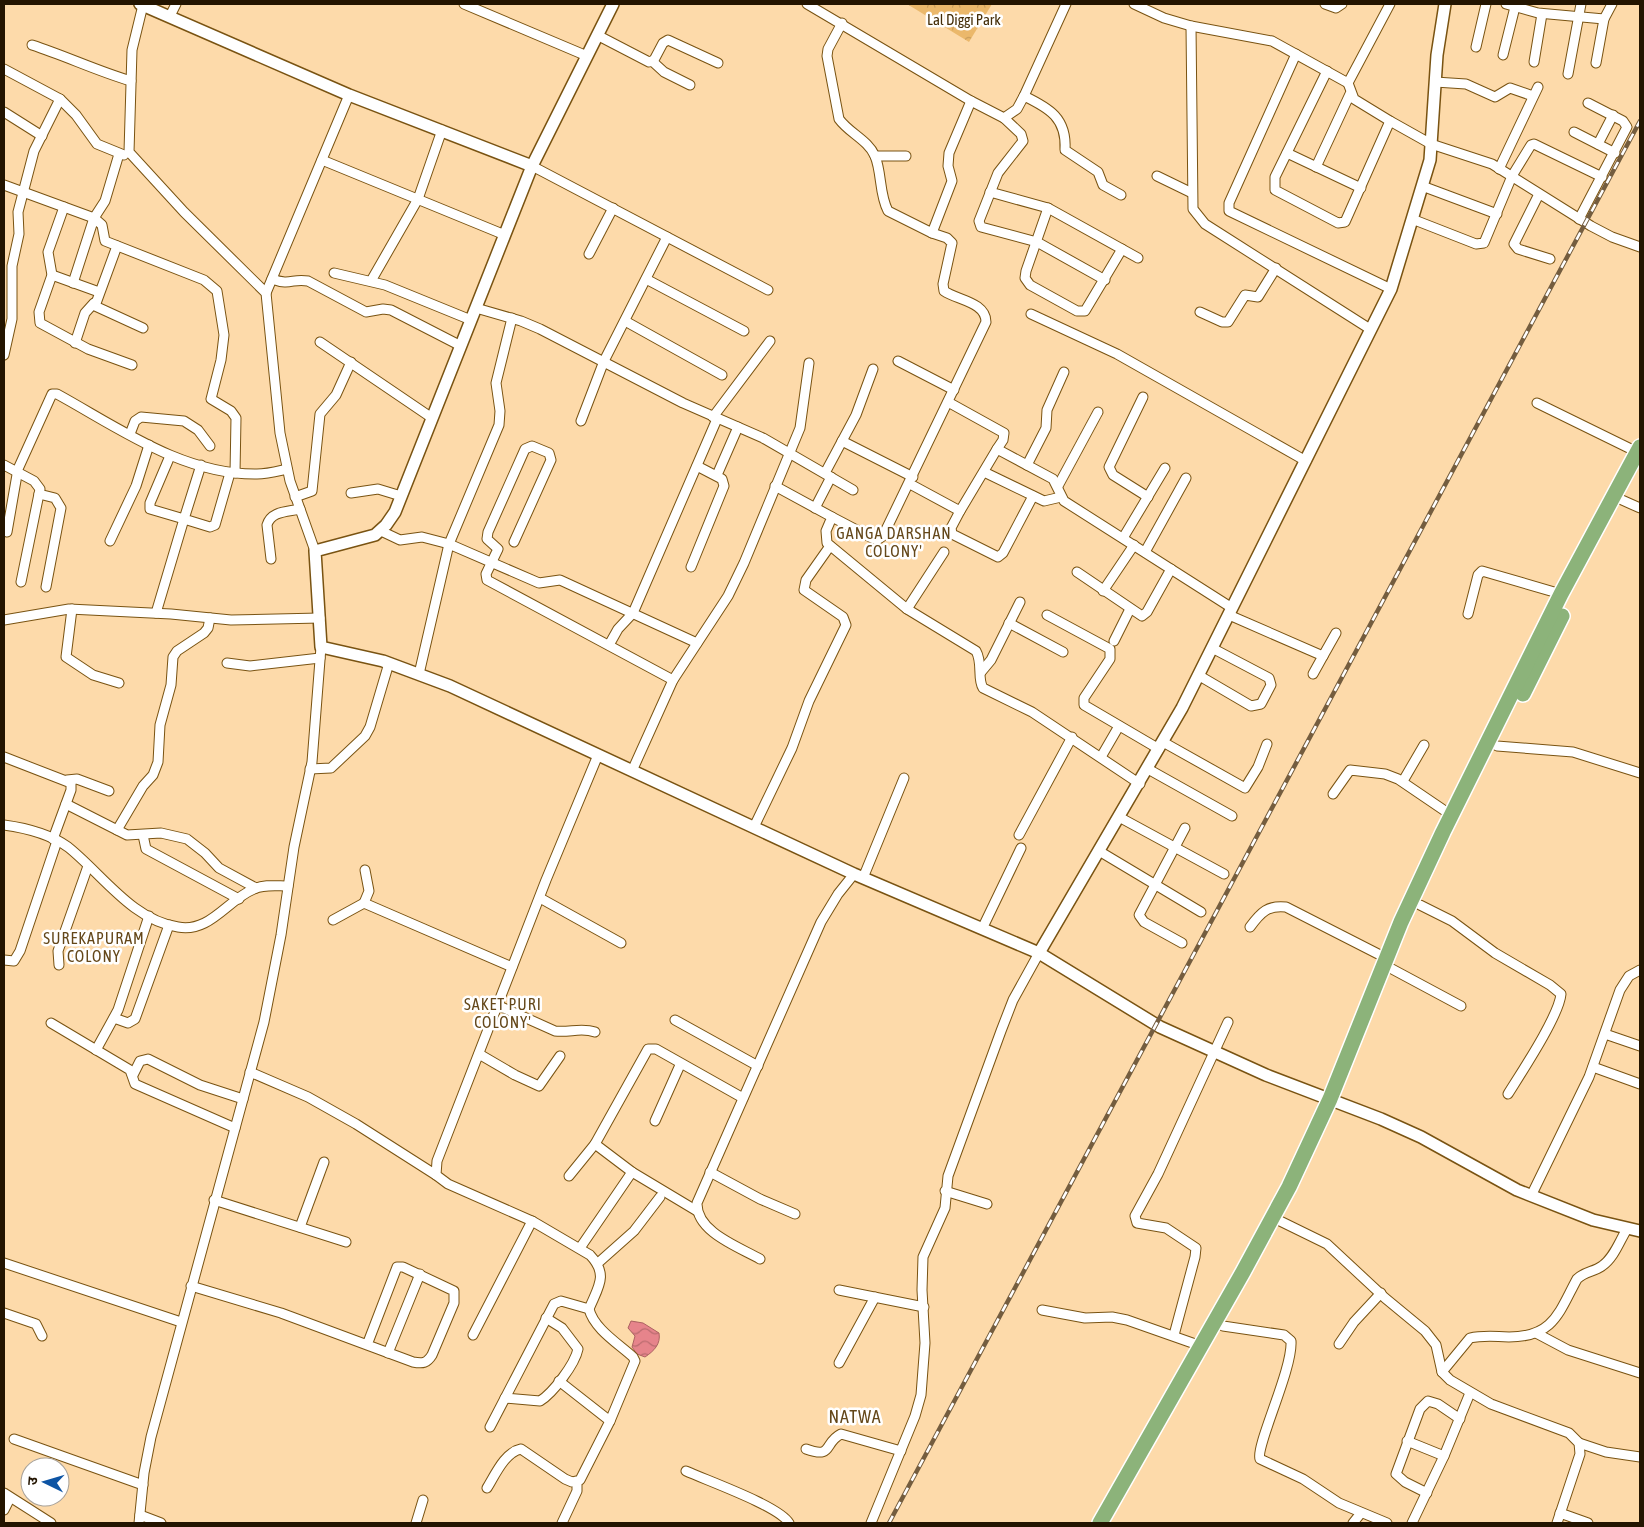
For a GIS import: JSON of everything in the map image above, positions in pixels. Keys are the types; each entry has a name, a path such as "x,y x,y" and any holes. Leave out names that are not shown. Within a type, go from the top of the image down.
{"highway":[{"path":"1389,963 1622,500 1639,455"},
{"path":"1109,1523 1223,1326 1313,1158 1389,963 1451,815 1561,594 1639,455"},
{"path":"1100,1523 1201,1346 1334,1101"}],"street":[{"path":"266,293 131,156 128,147 132,50 141,4 349,95 532,166 768,290"},
{"path":"170,16 176,4"},
{"path":"464,4 587,56"},
{"path":"315,551 380,531 395,512 532,166 613,4"},
{"path":"807,4 971,101 1004,118 1021,134 1023,141 998,173 979,221 980,227 1037,242 1105,280"},
{"path":"1004,118 1016,109 1024,96 1066,4"},
{"path":"1134,4 1164,18 1191,26 1272,41 1348,83"},
{"path":"1325,4 1336,8 1342,4"},
{"path":"1390,4 1348,83 1350,94 1354,99 1431,144 1492,164 1579,219 1612,237 1640,247"},
{"path":"871,1523 901,1451 921,1395 924,1373 923,1257 945,1208 945,1191 948,1176 1001,1031 1013,1000 1039,953 1161,746 1391,289 1430,160 1435,82 1445,4"},
{"path":"1476,47 1486,4"},
{"path":"1568,74 1581,4"},
{"path":"1596,63 1604,20 1612,4"},
{"path":"1503,55 1510,5 1542,14 1604,20"},
{"path":"1534,62 1542,14"},
{"path":"775,486 877,540 884,536 912,481 986,322 986,316 979,307 944,291 943,284 952,243 947,238 932,234 888,211 875,156 844,125 837,112 827,56 828,49 842,23"},
{"path":"1191,26 1193,210 1205,224 1370,329"},
{"path":"598,35 645,61 652,62 664,72 690,85"},
{"path":"652,62 663,43 668,40 718,63"},
{"path":"32,45 63,55 96,71 131,81"},
{"path":"1296,54 1228,203 1229,211 1391,289"},
{"path":"4,69 60,99 76,115 96,144 119,154 131,156"},
{"path":"1327,71 1275,177 1275,190 1338,223 1345,222 1390,121"},
{"path":"1435,82 1466,84 1491,96 1498,96 1510,88 1533,96"},
{"path":"1499,169 1538,86"},
{"path":"1316,167 1350,94"},
{"path":"161,1523 140,1519 143,1485 151,1437 243,1099 275,971 288,886 316,733 321,652 315,551 287,469 280,432 266,293 349,95"},
{"path":"1024,96 1053,113 1066,134 1065,150 1098,172 1103,185 1121,195"},
{"path":"4,355 10,332 12,266 19,234 18,212 22,191 34,151 60,99"},
{"path":"932,234 952,181 948,166 949,154 971,101"},
{"path":"1579,219 1628,127 1626,123 1588,103"},
{"path":"4,112 42,136"},
{"path":"1598,144 1612,116"},
{"path":"372,281 418,199 442,130"},
{"path":"1574,132 1614,153"},
{"path":"1412,219 1480,244 1484,242 1512,176 1531,145 1534,144 1602,177"},
{"path":"1286,153 1360,188"},
{"path":"73,283 94,218 105,201 119,154"},
{"path":"875,156 906,156"},
{"path":"322,160 505,235"},
{"path":"1157,176 1192,193"},
{"path":"4,185 94,218 102,224 105,241 204,280 217,291 224,336 221,360 211,399 231,411 236,418 233,473 215,526 210,527 150,509 150,503 170,456"},
{"path":"1422,186 1497,214"},
{"path":"990,192 1048,208 1138,258"},
{"path":"1539,194 1514,244 1518,249 1550,259"},
{"path":"64,207 48,252 52,275 38,319 42,326 75,343 132,365"},
{"path":"589,254 613,208"},
{"path":"1048,208 1026,271 1027,282 1069,307 1077,311 1085,311 1122,249"},
{"path":"581,421 604,361 667,237"},
{"path":"75,343 85,313 94,304 116,246"},
{"path":"1200,312 1222,322 1228,322 1245,295 1258,297 1276,268"},
{"path":"334,273 372,281 471,320"},
{"path":"52,275 99,292"},
{"path":"272,279 287,284 298,280 308,281 366,312 383,309 391,310 461,346"},
{"path":"646,280 744,331"},
{"path":"94,304 98,308 143,328"},
{"path":"476,308 512,318 604,361 715,418 738,427 789,453 853,490"},
{"path":"1031,314 1117,354 1306,461"},
{"path":"418,674 448,544 499,425 500,411 496,383 512,318"},
{"path":"625,321 722,375"},
{"path":"609,645 618,629 633,613 697,466 715,418 770,341"},
{"path":"320,342 432,418"},
{"path":"898,361 954,390"},
{"path":"295,497 312,491 320,414 336,395 351,362"},
{"path":"632,771 673,680 737,579 802,419 809,363"},
{"path":"816,508 842,441 856,415 873,369"},
{"path":"1027,465 1046,428 1047,410 1064,372"},
{"path":"6,532 17,470 52,394 57,394 170,456 233,473 260,474 287,469"},
{"path":"1143,397 1109,468 1113,474 1148,496"},
{"path":"948,402 1004,434 1004,440 960,510 952,528 952,534 998,557 1003,554 1033,496"},
{"path":"1537,403 1639,455"},
{"path":"1058,486 1098,412"},
{"path":"130,434 135,422 141,417 184,421 198,430 210,446"},
{"path":"717,476 738,427"},
{"path":"842,441 960,510"},
{"path":"110,541 136,486 149,445"},
{"path":"514,542 551,460 549,453 532,446 525,449 488,532 487,539 498,549 486,577 491,584 541,608 673,680"},
{"path":"997,449 1053,479 1058,486 1061,497 1171,569 1230,612 1323,656"},
{"path":"4,465 17,470 39,486 21,582"},
{"path":"156,613 201,465"},
{"path":"691,567 724,486 722,478 697,466"},
{"path":"1123,538 1165,468"},
{"path":"984,472 1048,502 1061,497"},
{"path":"1145,552 1186,478"},
{"path":"351,493 378,489 401,496"},
{"path":"39,494 55,498 61,508 46,587"},
{"path":"1622,500 1640,508"},
{"path":"271,559 267,525 269,520 272,515 300,509"},
{"path":"832,517 825,534 825,539 830,546 907,609 976,650 981,662 981,684 988,690 1032,712 1072,737 1140,784"},
{"path":"380,531 400,540 422,537 448,544 539,583 560,580 697,642"},
{"path":"1103,591 1134,545"},
{"path":"754,827 792,748 809,702 846,625 843,617 804,590 806,580 830,546"},
{"path":"907,609 944,552"},
{"path":"1077,572 1138,615 1144,614 1171,569"},
{"path":"1468,614 1478,575 1482,571 1561,594"},
{"path":"981,672 991,660 1020,602"},
{"path":"4,620 72,609 257,620 320,618"},
{"path":"72,609 66,657 93,674 119,684"},
{"path":"1114,641 1130,609"},
{"path":"1047,614 1110,649 1110,659 1084,698 1084,705 1120,726 1244,788 1258,767 1267,744"},
{"path":"118,830 143,786 153,775 158,762 160,725 171,685 173,657 177,650 204,633 208,628 210,618"},
{"path":"1010,623 1063,652"},
{"path":"1314,674 1336,633"},
{"path":"1198,675 1251,706 1261,704 1271,685 1270,678 1212,648"},
{"path":"227,663 250,666 321,652 389,663 450,686 858,876 1039,953 1160,1027 1266,1075 1421,1137 1531,1196 1593,1220 1640,1231"},
{"path":"310,769 331,768 364,736 375,714 389,663"},
{"path":"1101,757 1120,726"},
{"path":"1019,835 1072,737"},
{"path":"1402,781 1424,745"},
{"path":"1497,746 1573,752 1640,773"},
{"path":"436,1175 437,1161 497,1005 598,754"},
{"path":"4,757 67,780 77,778 109,791"},
{"path":"1148,769 1232,816"},
{"path":"1333,794 1347,773 1354,769 1392,776 1451,815"},
{"path":"697,1211 698,1202 710,1172 821,922 838,894 858,876 904,778"},
{"path":"4,960 14,961 20,951 71,786 67,780"},
{"path":"66,804 127,835 166,834 187,839 205,852 219,868 256,888"},
{"path":"1119,817 1224,874"},
{"path":"4,825 29,830 68,847 133,906 149,916 179,928 196,927 211,920 256,888 288,886"},
{"path":"1182,943 1140,918 1140,910 1185,828"},
{"path":"143,835 146,849 239,899"},
{"path":"982,929 1021,848"},
{"path":"1099,850 1201,912"},
{"path":"59,965 58,951 88,866"},
{"path":"332,920 364,902 369,891 365,870"},
{"path":"540,898 621,943"},
{"path":"364,902 512,967"},
{"path":"1420,904 1452,921 1494,953 1550,985 1561,994 1560,1000 1532,1055 1508,1094"},
{"path":"1250,926 1267,908 1276,906 1286,907 1389,963 1461,1006"},
{"path":"96,1050 114,1018 149,916"},
{"path":"114,1018 128,1023 134,1019 169,925"},
{"path":"1531,1196 1593,1067 1624,981 1640,970"},
{"path":"497,1005 554,1031 563,1032 586,1029 595,1032"},
{"path":"675,1020 758,1066"},
{"path":"1174,1335 1196,1248 1166,1228 1137,1223 1135,1218 1216,1051 1228,1022"},
{"path":"52,1023 130,1070 135,1084 235,1128"},
{"path":"1605,1034 1640,1046"},
{"path":"569,1176 595,1144 648,1049 656,1049 743,1098"},
{"path":"479,1054 515,1075 539,1086 560,1056"},
{"path":"133,1075 140,1061 148,1060 200,1085 243,1099"},
{"path":"655,1121 680,1064"},
{"path":"1593,1067 1640,1084"},
{"path":"250,1072 308,1097 356,1124 448,1184 532,1221 580,1248 598,1263 601,1276 589,1309"},
{"path":"595,1144 632,1172 697,1211 704,1224 760,1259"},
{"path":"300,1227 324,1162"},
{"path":"580,1248 632,1172"},
{"path":"710,1172 760,1199 795,1214"},
{"path":"945,1191 987,1204"},
{"path":"598,1263 634,1231 660,1197"},
{"path":"214,1200 346,1242"},
{"path":"473,1335 532,1221"},
{"path":"1280,1221 1327,1244 1433,1339 1439,1352 1442,1372 1450,1380 1470,1393 1569,1433 1579,1443 1606,1452 1640,1458"},
{"path":"1442,1372 1470,1338 1516,1337 1536,1333 1554,1322 1582,1274 1603,1266 1610,1258 1627,1229"},
{"path":"4,1263 181,1322"},
{"path":"191,1286 273,1311 388,1353 422,1364 428,1362 443,1330 454,1303 454,1291 420,1274 403,1267 396,1267 367,1345"},
{"path":"388,1353 420,1274"},
{"path":"839,1290 924,1307"},
{"path":"1339,1344 1354,1322 1381,1293"},
{"path":"839,1363 875,1297"},
{"path":"490,1427 546,1318 557,1301 589,1309 598,1325 635,1361 610,1421 583,1476 577,1482 577,1491 562,1523"},
{"path":"1042,1310 1085,1318 1112,1317 1127,1320 1201,1346"},
{"path":"4,1313 36,1324 42,1336"},
{"path":"505,1398 526,1402 540,1402 559,1381 577,1355 578,1349 562,1328 546,1318"},
{"path":"1223,1326 1284,1335 1292,1341 1289,1363 1261,1446 1260,1460 1303,1479 1339,1504 1386,1523"},
{"path":"1536,1333 1568,1350 1640,1373"},
{"path":"559,1381 610,1421"},
{"path":"1412,1523 1444,1456 1470,1393"},
{"path":"1427,1493 1405,1482 1396,1474 1420,1409 1428,1401 1438,1404 1460,1419"},
{"path":"806,1449 822,1453 841,1434 901,1451"},
{"path":"14,1439 143,1485"},
{"path":"1407,1441 1444,1456"},
{"path":"1557,1523 1580,1454 1579,1443"},
{"path":"487,1488 512,1453 521,1449 565,1479 577,1482"},
{"path":"686,1471 761,1503 785,1517 789,1523"},
{"path":"4,1510 7,1495 51,1523"},
{"path":"416,1523 423,1500"},
{"path":"1352,1523 1360,1513"},
{"path":"1560,1513 1588,1523"}],"green space":[{"name":"Lal Diggi Park","path":"907,4 992,4 969,42"}],"water":[{"path":"631,1321 643,1323 659,1333 659,1341 656,1347 645,1357 637,1354 632,1347 635,1336 628,1328"}],"railway":[{"path":"889,1523 1640,121"}],"district":[{"name":"GANGA DARSHAN COLONY'","path":"894,542"},
{"name":"SUREKAPURAM COLONY","path":"94,947"},
{"name":"SAKET PURI COLONY'","path":"503,1013"},
{"name":"NATWA","path":"855,1416"}]}
